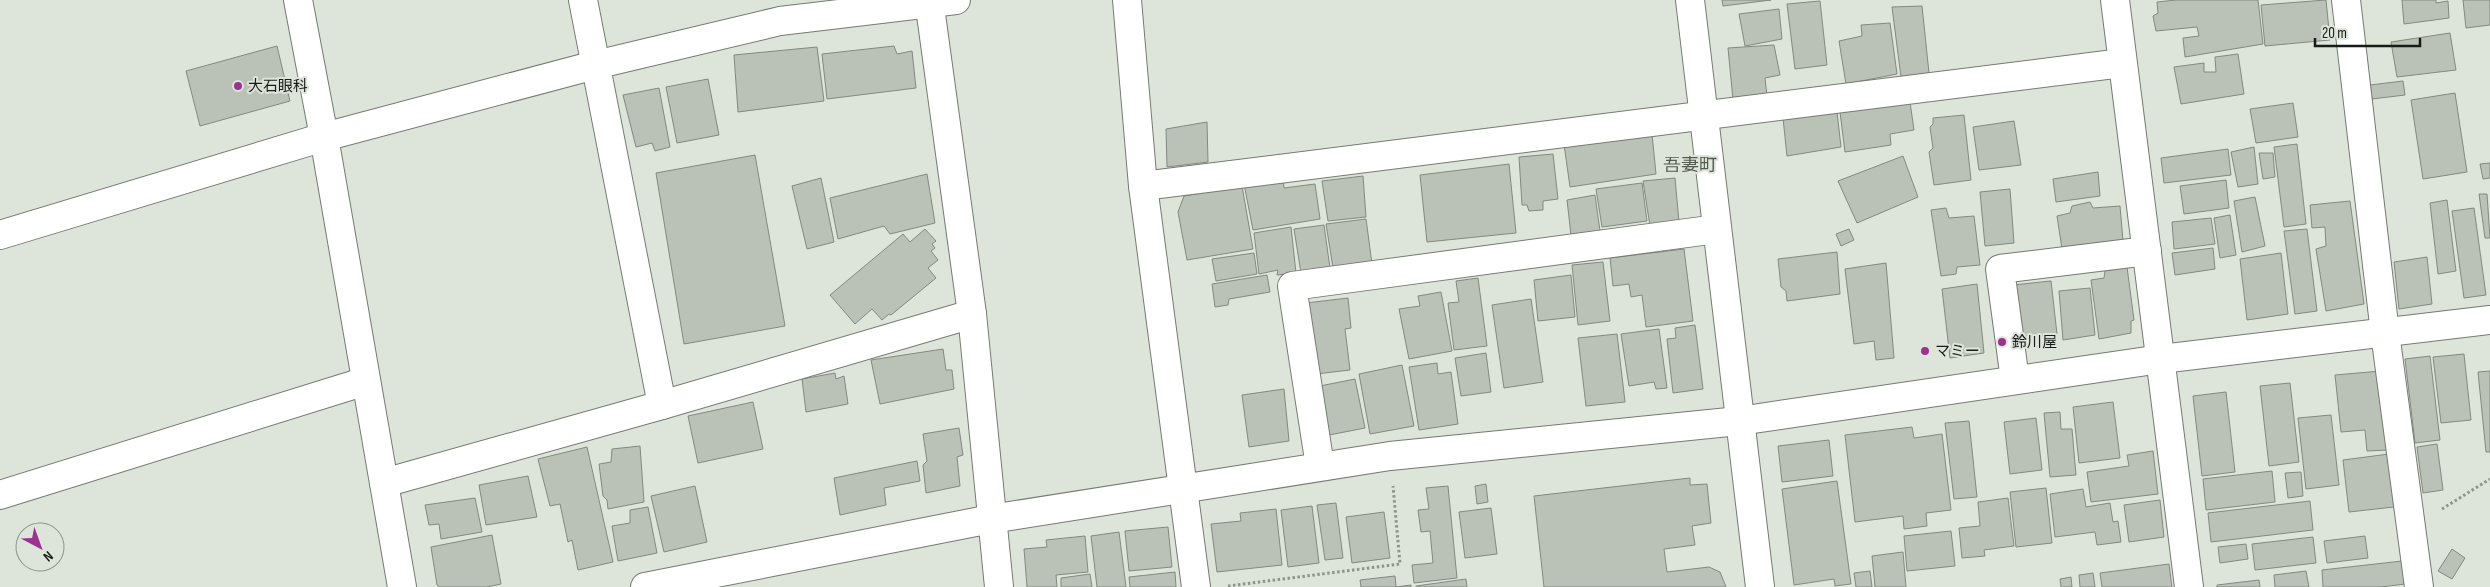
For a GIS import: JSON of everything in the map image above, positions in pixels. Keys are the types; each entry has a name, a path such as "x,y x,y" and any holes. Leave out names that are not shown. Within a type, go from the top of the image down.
{"street":[{"path":"298,0 324,137 402,587"},
{"path":"583,0 662,405"},
{"path":"0,235 324,137 595,65 780,21 929,1 956,0"},
{"path":"1126,0 1144,186 1196,587"},
{"path":"1690,0 1760,587"},
{"path":"2115,0 2190,587"},
{"path":"2346,0 2385,333 2419,587"},
{"path":"929,1 972,314 999,587"},
{"path":"1144,186 1705,117 2122,63"},
{"path":"1320,466 1292,286 1717,229"},
{"path":"2015,380 2000,269 2147,251"},
{"path":"384,484 972,314"},
{"path":"645,587 699,582 991,518 1320,466 1390,456 1739,421 2161,359 2490,320"},
{"path":"0,495 366,382"}],"path":[{"path":"1221,587 1400,564 1390,456"},
{"path":"2412,527 2490,479"}],"building":[{"path":"1722,0 1771,0 1723,6"},
{"path":"2176,0 2258,0 2263,44 2185,57 2183,38 2199,36 2197,27 2156,31 2153,16 2158,13 2157,2"},
{"path":"2326,0 2330,40 2265,46 2261,5"},
{"path":"2402,0 2436,0 2436,3 2448,1 2449,18 2404,24"},
{"path":"2463,0 2490,0 2490,25 2466,28"},
{"path":"1820,1 1827,65 1795,69 1787,4"},
{"path":"1922,6 1929,73 1901,77 1892,7"},
{"path":"1779,9 1782,39 1745,46 1739,14"},
{"path":"1890,23 1897,74 1846,84 1839,41 1862,36 1861,25"},
{"path":"2450,33 2456,70 2397,77 2391,42"},
{"path":"1774,45 1780,75 1765,78 1767,96 1733,100 1728,48"},
{"name":"大石眼科","path":"277,46 290,101 200,126 186,71"},
{"path":"894,46 897,54 912,51 916,88 827,99 822,54"},
{"path":"817,47 824,101 738,112 734,55"},
{"path":"2238,54 2244,94 2181,104 2174,67 2204,63 2204,72 2216,72 2215,57"},
{"path":"708,79 719,135 677,143 666,87"},
{"path":"2403,81 2405,95 2372,99 2370,85"},
{"path":"659,88 670,147 655,151 652,143 636,147 623,95"},
{"path":"2455,93 2467,172 2423,179 2411,100"},
{"path":"1910,102 1914,130 1890,134 1891,145 1845,152 1840,112"},
{"path":"2293,103 2298,137 2256,143 2250,109"},
{"path":"1837,112 1841,147 1787,156 1783,118"},
{"path":"1964,115 1971,180 1934,185 1929,152 1933,148 1930,127 1933,124 1933,118"},
{"path":"2014,121 2021,165 1979,170 1973,127"},
{"path":"1207,122 1208,162 1167,167 1166,129"},
{"path":"1652,134 1656,174 1570,187 1564,144"},
{"path":"2297,144 2306,224 2284,227 2274,147"},
{"path":"2254,147 2258,184 2238,187 2231,152"},
{"path":"2228,149 2231,175 2164,183 2161,158"},
{"path":"2259,153 2273,153 2275,177 2263,179"},
{"path":"1553,154 1558,199 1543,201 1543,210 1529,211 1527,205 1522,205 1519,157"},
{"path":"755,155 785,326 684,344 656,173"},
{"path":"1903,156 1918,197 1857,223 1838,181"},
{"path":"2490,163 2490,178 2483,179 2480,164"},
{"path":"1509,164 1516,233 1427,242 1420,175"},
{"path":"2098,172 2100,196 2056,202 2053,179"},
{"path":"927,174 935,223 890,234 884,226 838,239 830,198"},
{"path":"1363,176 1366,217 1328,221 1322,181"},
{"path":"821,178 834,242 807,249 792,186"},
{"path":"1283,178 1284,188 1315,184 1320,219 1253,230 1244,184"},
{"path":"1675,178 1679,222 1650,226 1643,181"},
{"path":"2226,180 2229,208 2184,214 2180,186"},
{"path":"1642,183 1647,221 1602,227 1596,189"},
{"path":"1242,186 1253,249 1187,260 1178,212 1184,196"},
{"path":"2010,189 2014,243 1985,246 1980,192"},
{"path":"2479,194 2487,194 2490,238 2485,238"},
{"path":"1595,195 1600,231 1571,235 1567,200"},
{"path":"2255,197 2265,246 2242,252 2234,201"},
{"path":"2447,200 2456,271 2438,274 2430,203"},
{"path":"2350,201 2364,304 2326,311 2316,249 2326,246 2325,227 2312,228 2310,205"},
{"path":"2090,202 2093,208 2120,206 2123,241 2062,249 2057,216 2070,213 2072,206"},
{"path":"1946,208 1949,218 1974,216 1980,265 1957,267 1956,274 1941,276 1931,210"},
{"path":"2474,208 2486,295 2464,298 2452,211"},
{"path":"2230,215 2236,255 2220,258 2214,218"},
{"path":"2211,218 2215,244 2174,249 2172,222"},
{"path":"1366,219 1372,264 1333,268 1326,224"},
{"path":"1324,225 1330,268 1301,273 1294,229"},
{"path":"1291,227 1296,273 1277,275 1278,270 1259,274 1254,233"},
{"path":"925,229 936,241 932,244 935,248 931,251 938,260 928,268 936,278 891,315 889,314 882,320 872,309 855,324 830,295 903,234 910,242"},
{"path":"1849,229 1854,240 1841,246 1836,234"},
{"path":"2307,229 2317,311 2295,314 2284,231"},
{"path":"2213,248 2215,269 2175,275 2172,253"},
{"path":"1684,249 1693,321 1646,327 1642,295 1631,297 1629,284 1613,286 1610,258"},
{"path":"1837,252 1840,294 1787,301 1786,291 1781,287 1778,259"},
{"path":"1254,253 1257,274 1216,281 1212,259"},
{"path":"2281,253 2288,314 2247,320 2240,259"},
{"path":"2427,257 2432,304 2399,309 2394,262"},
{"path":"1603,262 1610,321 1578,325 1572,265"},
{"path":"1886,263 1894,358 1876,360 1874,341 1854,344 1845,269"},
{"path":"2127,267 2134,320 2131,321 2131,333 2099,339 2091,280 2104,278 2105,271"},
{"path":"1267,275 1270,292 1229,299 1228,305 1215,307 1212,284"},
{"path":"1571,275 1575,317 1538,321 1534,280"},
{"path":"1478,278 1487,346 1454,350 1448,303 1459,302 1456,281"},
{"path":"2051,281 2057,334 2019,339 2013,285"},
{"path":"1977,284 1984,353 1950,358 1942,289"},
{"path":"2090,288 2095,335 2063,340 2059,291"},
{"path":"1441,292 1452,351 1409,359 1399,309 1420,306 1418,296"},
{"path":"1348,298 1351,328 1345,329 1350,370 1316,374 1306,303"},
{"path":"1531,299 1543,382 1504,388 1492,305"},
{"path":"1695,325 1703,389 1673,393 1667,339 1676,338 1675,328"},
{"path":"1659,329 1667,388 1656,389 1654,382 1629,386 1621,334"},
{"path":"1617,334 1625,402 1586,406 1578,338"},
{"path":"943,349 946,370 952,370 954,389 880,404 871,360"},
{"path":"1486,353 1491,392 1461,396 1455,358"},
{"path":"2464,354 2471,420 2441,423 2433,357"},
{"path":"2430,356 2440,440 2415,443 2405,359"},
{"path":"1437,363 1438,374 1451,372 1458,424 1419,430 1409,367"},
{"path":"1402,365 1414,426 1370,434 1359,374"},
{"path":"2381,371 2388,450 2367,451 2365,430 2341,432 2335,375"},
{"path":"2490,371 2490,452 2486,452 2478,372"},
{"path":"835,373 836,379 844,376 848,404 806,412 802,379"},
{"path":"1355,379 1365,428 1324,436 1315,387"},
{"path":"2290,383 2299,462 2269,466 2260,386"},
{"path":"1284,389 1289,441 1249,447 1242,395"},
{"path":"2226,392 2235,472 2202,476 2193,396"},
{"path":"753,402 763,449 698,463 688,416"},
{"path":"2113,402 2120,458 2079,463 2073,407"},
{"path":"2060,412 2061,429 2072,429 2076,475 2050,477 2044,413"},
{"path":"2331,415 2339,485 2306,489 2298,418"},
{"path":"2036,418 2042,470 2010,474 2004,422"},
{"path":"1969,421 1977,497 1954,499 1945,423"},
{"path":"1912,427 1914,438 1942,434 1951,510 1926,513 1927,526 1904,529 1903,516 1855,522 1845,435"},
{"path":"959,428 963,455 957,457 960,486 926,493 923,465 927,461 923,434"},
{"path":"1829,440 1833,476 1782,482 1778,446"},
{"path":"2437,444 2443,490 2423,493 2417,447"},
{"path":"640,446 644,502 608,509 607,500 603,496 599,464 611,462 612,449"},
{"path":"587,447 613,562 578,570 572,540 568,542 560,504 550,506 538,459"},
{"path":"2153,451 2158,494 2091,502 2087,472 2129,466 2127,455"},
{"path":"2389,454 2394,507 2349,512 2343,460"},
{"path":"917,461 920,481 884,488 886,505 840,515 834,478"},
{"path":"2272,471 2275,502 2206,510 2203,479"},
{"path":"2301,472 2303,496 2288,498 2285,473"},
{"path":"528,476 537,517 486,525 479,485"},
{"path":"1690,478 1690,485 1707,484 1711,523 1692,526 1695,545 1664,549 1667,572 1709,567 1720,572 1726,587 1544,587 1534,496"},
{"path":"1837,481 1851,584 1835,586 1834,579 1794,585 1782,489"},
{"path":"1486,484 1488,502 1477,504 1475,486"},
{"path":"695,486 707,542 664,552 651,496"},
{"path":"1448,486 1457,578 1414,583 1412,565 1433,563 1430,531 1421,532 1418,510 1429,509 1426,488"},
{"path":"2046,488 2052,543 2016,547 2010,492"},
{"path":"2083,489 2086,507 2110,503 2113,522 2118,521 2121,542 2097,545 2095,532 2055,537 2050,494"},
{"path":"475,498 482,532 441,539 439,524 429,525 425,505"},
{"path":"2008,498 2014,546 1984,550 1985,556 1962,558 1959,528 1980,526 1978,502"},
{"path":"2160,500 2164,537 2129,542 2124,505"},
{"path":"2310,501 2313,530 2211,542 2208,513"},
{"path":"1336,503 1343,558 1325,560 1317,505"},
{"path":"1312,506 1319,563 1288,567 1281,510"},
{"path":"648,507 657,553 618,561 612,526 630,523 630,510"},
{"path":"1491,508 1497,554 1465,558 1459,512"},
{"path":"1276,509 1282,565 1217,572 1211,524 1241,521 1240,513"},
{"path":"1384,512 1390,558 1352,563 1346,517"},
{"path":"1168,527 1172,567 1129,571 1125,531"},
{"path":"1951,531 1955,566 1907,571 1904,536"},
{"path":"1119,532 1126,587 1097,587 1091,536"},
{"path":"492,535 501,584 487,587 440,587 437,585 431,547"},
{"path":"1085,536 1088,572 1056,575 1057,587 1027,587 1024,549 1047,547 1046,540"},
{"path":"2365,536 2368,558 2327,563 2324,541"},
{"path":"2313,537 2316,563 2255,570 2252,544"},
{"path":"2246,544 2248,559 2220,563 2218,547"},
{"path":"2452,549 2465,558 2452,579 2438,571"},
{"path":"1903,552 1906,587 1875,587 1872,556"},
{"path":"2402,561 2405,584 2381,587 2323,587 2322,570"},
{"path":"2169,564 2172,587 2102,587 2100,573"},
{"path":"1870,571 1872,587 1856,587 1854,573"},
{"path":"2306,571 2309,587 2275,587 2274,575"},
{"path":"1175,572 1176,587 1130,587 1129,577"},
{"path":"2093,573 2095,587 2080,587 2079,575"},
{"path":"1090,574 1092,587 1061,587 1061,578"},
{"path":"1395,576 1396,587 1361,587 1360,580"},
{"path":"2071,577 2072,587 2061,587 2060,579"},
{"path":"1466,579 1467,587 1416,587 1416,586"},
{"path":"2259,580 2260,587 2217,587 2217,585"}],"place":[{"name":"大石眼科","path":"238,86"},
{"name":"鈴川屋","path":"2002,342"},
{"name":"マミー","path":"1925,351"}],"district":[{"name":"吾妻町","path":"1690,165"}]}
